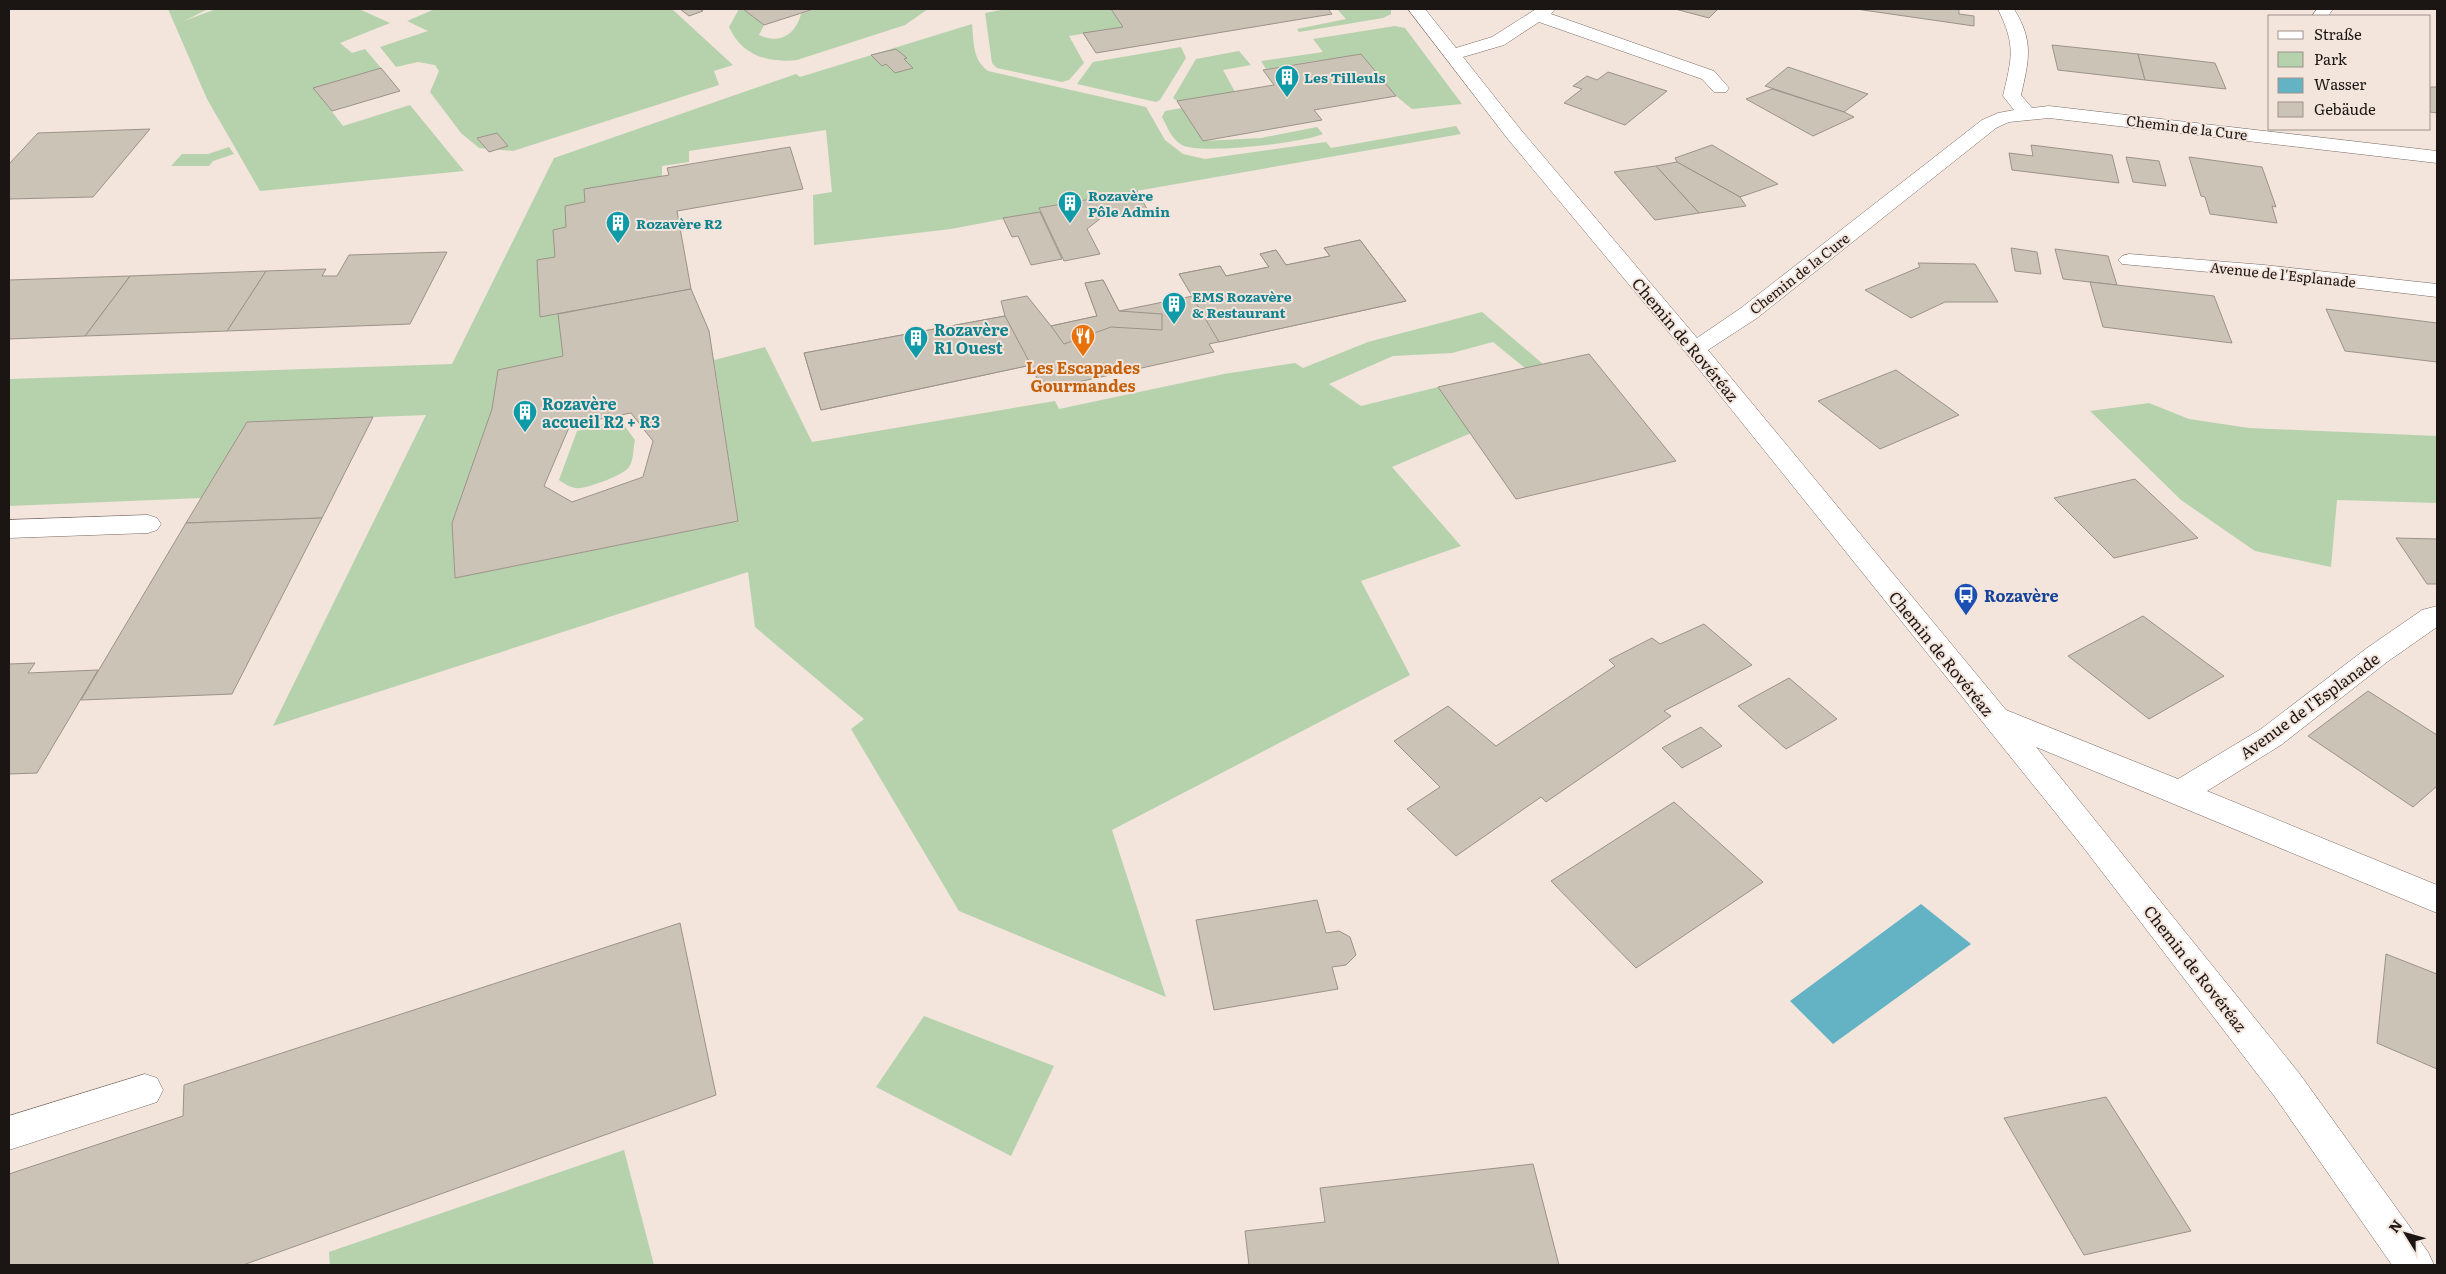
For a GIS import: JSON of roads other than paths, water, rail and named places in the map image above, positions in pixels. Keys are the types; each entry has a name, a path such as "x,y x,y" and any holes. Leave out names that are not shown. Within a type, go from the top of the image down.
{"street":[{"name":"Chemin de Rovéréaz","path":"1416,9 1451,55 1694,348 2094,838 2287,1085 2415,1265"},
{"path":"2006,9 2017,26 2021,55 2012,96 2026,113"},
{"path":"1451,55 1498,41 1542,12 1708,75 1720,88"},
{"name":"Chemin de la Cure","path":"1694,348 1750,313 1989,124 2005,117 2026,113 2049,112 2292,134 2437,156"},
{"name":"Avenue de l'Esplanade","path":"2129,260 2264,271 2437,291"},
{"path":"9,529 148,524"},
{"name":"Avenue de l'Esplanade","path":"2180,793 2271,737 2376,656 2432,617 2437,616"},
{"path":"1994,716 2437,899"},
{"path":"9,1133 145,1090"}],"water":[{"path":"1921,904 1971,944 1833,1044 1790,1001"}],"place":[{"name":"Les Tilleuls","path":"1287,98"},
{"name":"Rozavère Pôle Admin","path":"1070,224"},
{"name":"Rozavère R2","path":"618,244"},
{"name":"EMS Rozavère & Restaurant","path":"1174,325"},
{"name":"Les Escapades Gourmandes","path":"1083,357"},
{"name":"Rozavère R1 Ouest","path":"916,359"},
{"name":"Rozavère accueil R2 + R3","path":"525,433"},
{"name":"Rozavère","path":"1966,616"}]}
